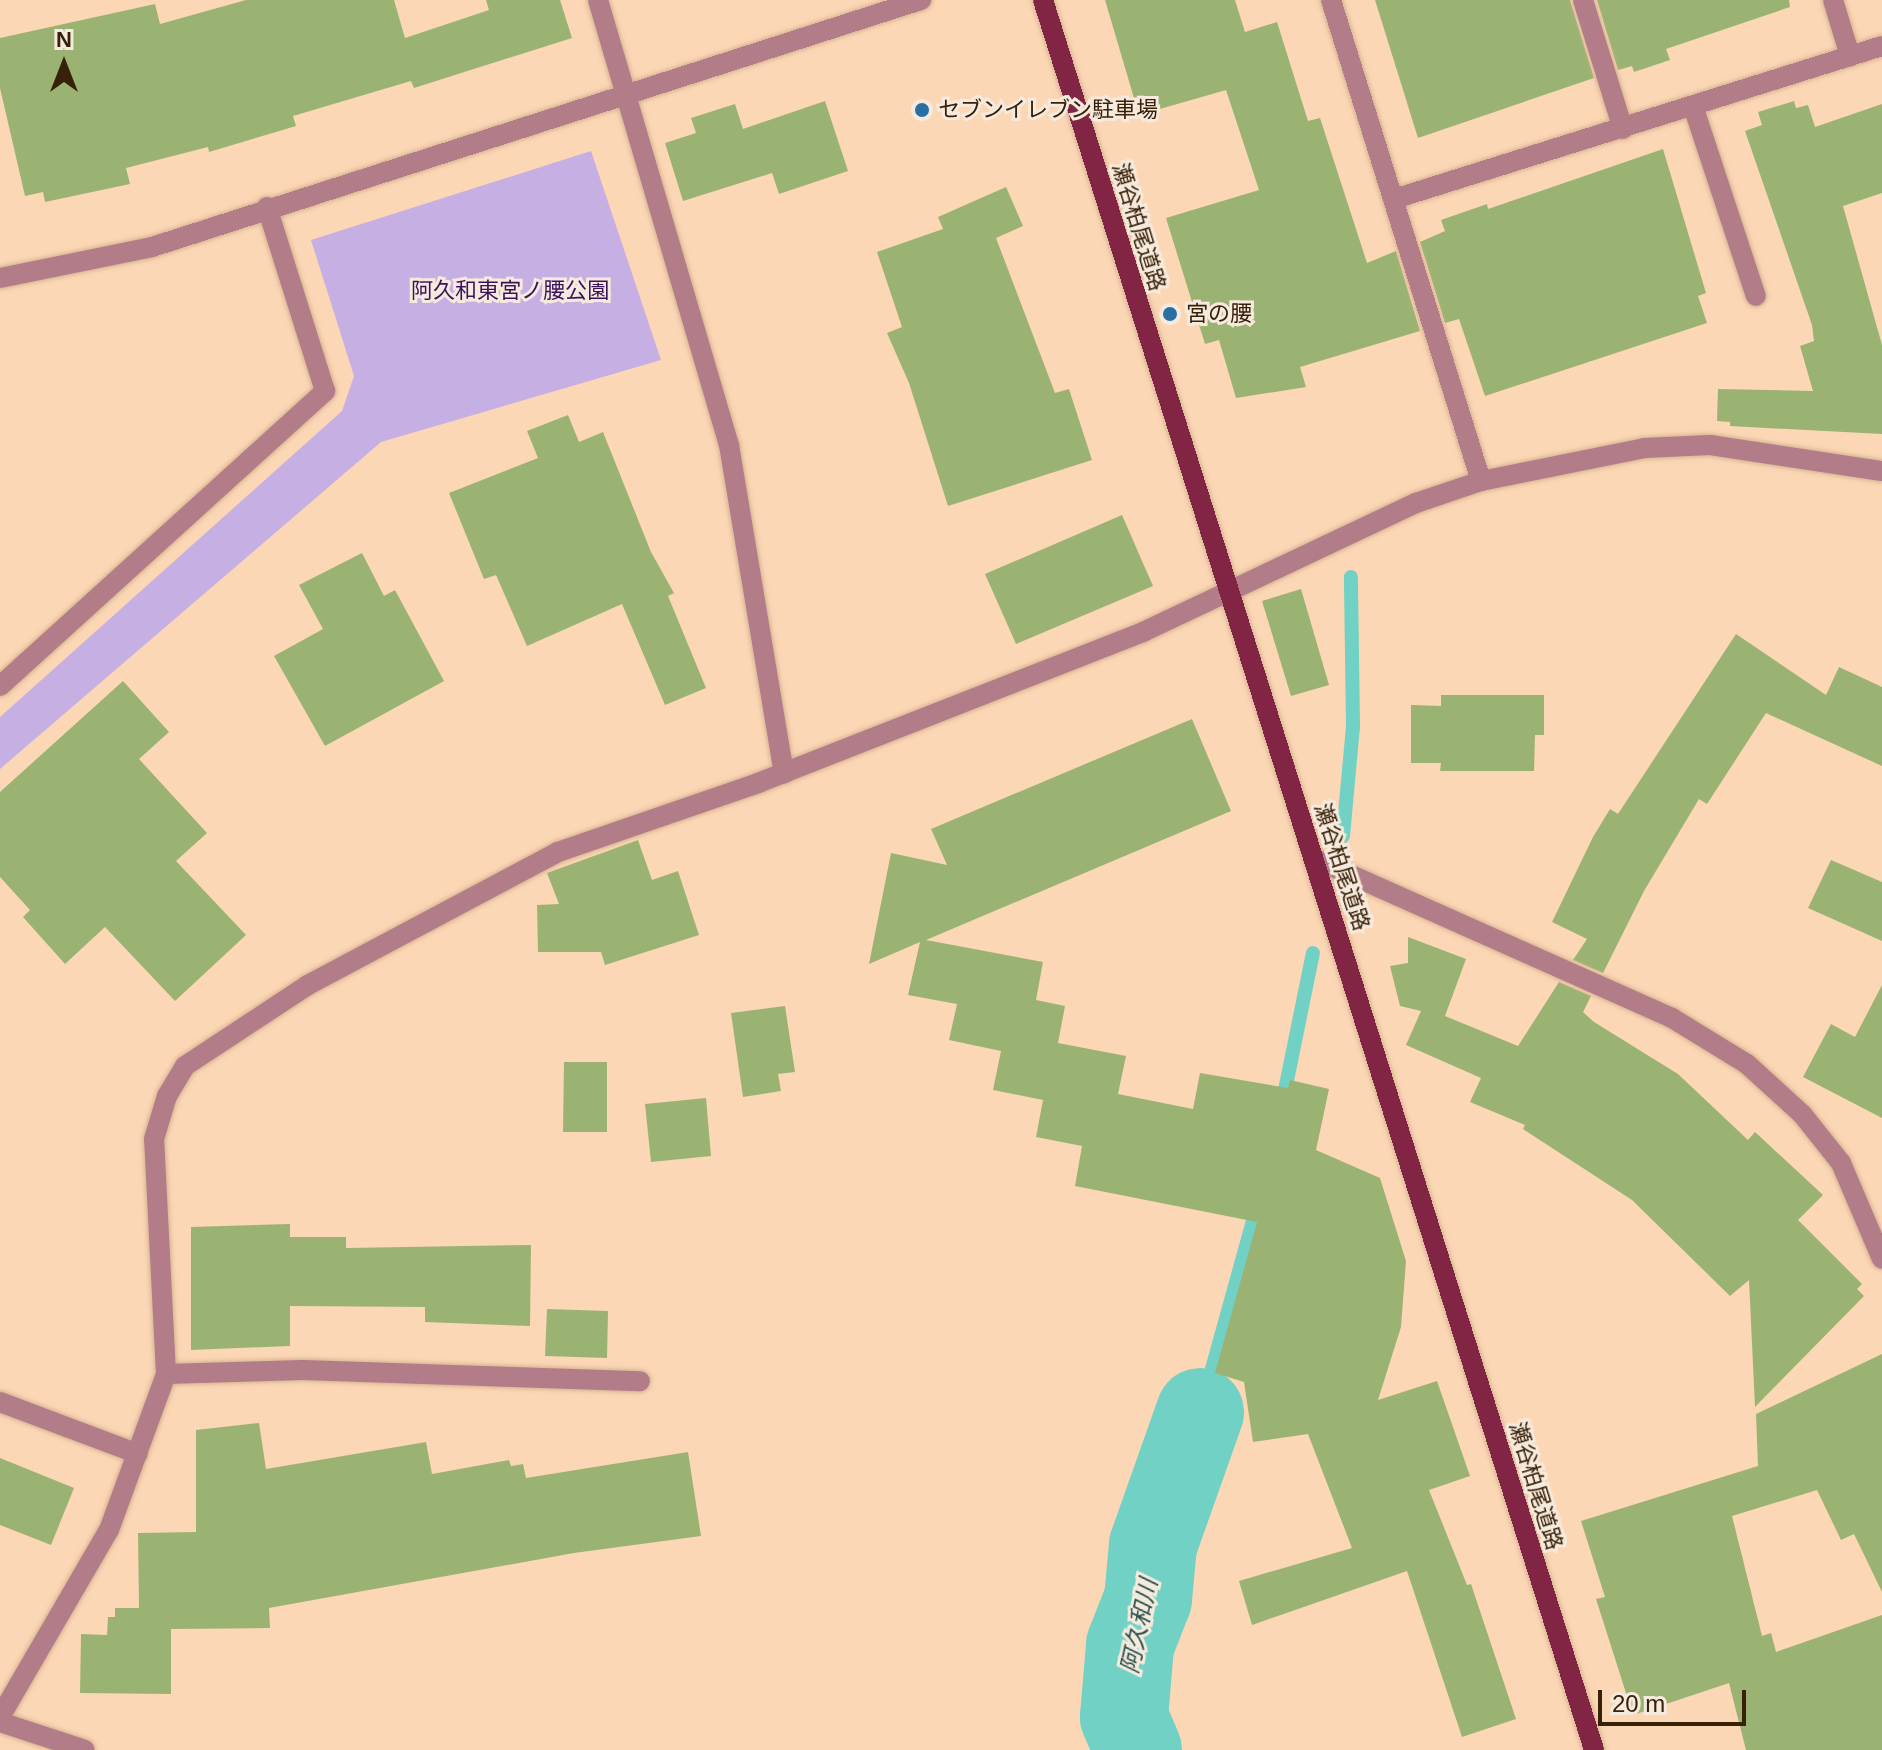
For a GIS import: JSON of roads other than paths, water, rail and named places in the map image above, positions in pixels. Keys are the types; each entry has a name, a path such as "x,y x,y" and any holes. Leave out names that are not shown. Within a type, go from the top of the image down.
{"main road":[{"name":"瀬谷柏尾道路","path":"1043,0 1227,593 1315,859 1594,1750"}],"street":[{"path":"598,0 729,445 784,773"},
{"path":"0,278 152,247 626,91 921,0"},
{"path":"1331,0 1481,481"},
{"path":"1583,0 1623,129"},
{"path":"1833,0 1850,56"},
{"path":"1394,199 1882,46"},
{"path":"1693,106 1756,296"},
{"path":"0,686 325,391 267,207"},
{"path":"85,1750 0,1720 109,1530 166,1374 154,1139 167,1096 185,1066 308,985 558,852 784,773 1143,632 1416,503 1481,481 1644,448 1710,445 1882,471"},
{"path":"1315,859 1672,1018 1747,1064 1802,1114 1841,1163 1882,1259"},
{"path":"166,1374 318,1370 640,1381"},
{"path":"0,1402 138,1454"}],"waterway":[{"path":"1343,836 1353,727 1351,577"},
{"path":"1282,1105 1313,953"},
{"path":"1200,1412 1258,1203"},
{"name":"阿久和川","path":"1138,1750 1124,1717 1130,1645 1148,1599 1153,1545 1200,1412"}],"place":[{"name":"セブンイレブン駐車場","path":"922,110"},
{"name":"宮の腰","path":"1170,314"}],"park label":[{"name":"阿久和東宮ノ腰公園","path":"510,291"}]}
